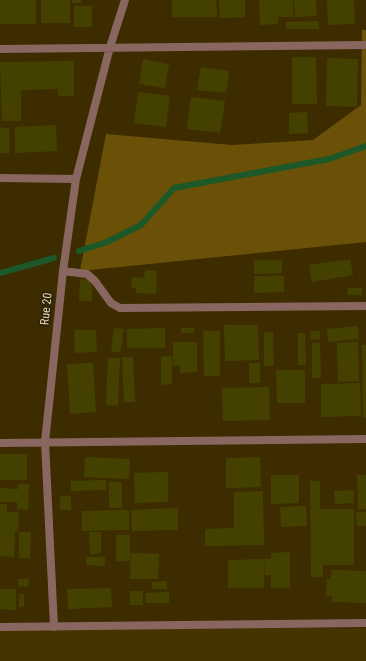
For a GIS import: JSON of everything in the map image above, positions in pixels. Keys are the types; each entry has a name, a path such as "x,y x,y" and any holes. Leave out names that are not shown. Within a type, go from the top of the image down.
{"street":[{"name":"Rue 20","path":"54,627 45,442 63,271 76,179 110,47 125,0"},
{"path":"0,49 364,45"},
{"path":"0,178 76,179"},
{"path":"63,271 87,274 95,281 111,303 120,308 366,306"},
{"path":"0,443 366,439"},
{"path":"0,627 366,623"}],"shaded area":[{"path":"362,30 366,30 366,242 80,271 106,134 232,145 313,140 361,105"},
{"path":"0,623 366,629 366,661 0,661"}],"building":[{"path":"0,0 36,0 36,24 0,24"},
{"path":"41,0 70,0 70,23 41,23"},
{"path":"72,0 81,0 81,3 72,3"},
{"path":"172,0 216,0 217,17 172,17"},
{"path":"219,0 245,0 245,17 220,18"},
{"path":"259,0 293,0 293,17 278,17 278,24 260,25"},
{"path":"294,0 316,0 317,16 295,17"},
{"path":"327,0 354,0 355,24 328,25"},
{"path":"74,6 92,6 92,27 74,27"},
{"path":"319,21 319,29 286,29 286,22"},
{"path":"292,57 316,57 317,104 292,104"},
{"path":"327,58 358,59 357,107 326,106"},
{"path":"143,59 169,64 165,88 139,84"},
{"path":"74,61 74,96 58,96 58,89 21,90 21,121 2,121 0,62"},
{"path":"201,67 229,71 226,93 197,90"},
{"path":"138,92 170,96 166,127 134,123"},
{"path":"191,97 225,101 220,133 187,129"},
{"path":"307,112 308,133 289,134 289,113"},
{"path":"56,125 57,151 15,153 15,127"},
{"path":"0,128 9,128 10,153 0,153"},
{"path":"350,259 353,275 312,282 309,265"},
{"path":"254,260 282,260 282,273 254,274"},
{"path":"145,270 157,271 156,294 136,293 136,288 131,288 132,277 144,278"},
{"path":"254,276 284,276 284,292 254,293"},
{"path":"80,279 92,279 92,301 79,301"},
{"path":"347,288 362,288 362,295 348,295"},
{"path":"224,325 258,325 259,360 225,361"},
{"path":"358,326 359,339 328,342 327,329"},
{"path":"114,328 124,329 120,353 111,351"},
{"path":"165,328 165,348 127,348 127,329"},
{"path":"181,328 194,328 194,333 181,333"},
{"path":"74,330 96,330 97,352 75,353"},
{"path":"203,331 220,331 220,376 204,376"},
{"path":"310,331 320,331 320,339 311,340"},
{"path":"264,332 273,332 274,366 264,366"},
{"path":"298,333 305,333 306,365 298,365"},
{"path":"173,342 197,342 197,372 180,373 180,365 173,366"},
{"path":"358,342 359,381 338,382 337,343"},
{"path":"312,343 320,343 321,378 312,378"},
{"path":"362,345 366,345 366,418 363,418"},
{"path":"172,356 172,384 161,385 161,357"},
{"path":"122,357 133,357 135,402 124,402"},
{"path":"108,358 120,358 118,406 106,405"},
{"path":"93,363 96,412 70,414 67,364"},
{"path":"249,363 260,363 260,383 249,383"},
{"path":"276,370 305,370 305,403 277,403"},
{"path":"360,383 361,416 321,417 321,384"},
{"path":"269,387 270,420 223,421 222,388"},
{"path":"0,454 27,454 27,480 0,480"},
{"path":"85,457 130,459 129,479 84,477"},
{"path":"260,457 261,487 226,488 226,458"},
{"path":"168,472 168,502 135,503 134,473"},
{"path":"271,475 299,475 299,503 271,504"},
{"path":"357,475 366,475 366,509 358,510"},
{"path":"106,480 106,490 71,491 71,481"},
{"path":"310,481 320,481 320,509 354,509 354,565 323,565 323,577 311,577"},
{"path":"109,482 122,482 122,508 109,508"},
{"path":"18,484 29,484 28,510 17,509 17,502 0,502 0,488 18,489"},
{"path":"354,490 354,503 335,504 334,491"},
{"path":"263,491 264,545 205,546 205,529 234,528 234,492"},
{"path":"60,496 71,496 71,510 60,510"},
{"path":"0,504 7,504 7,512 19,512 18,531 15,531 14,557 0,556"},
{"path":"306,506 307,526 281,527 280,507"},
{"path":"178,508 178,530 132,531 131,510"},
{"path":"129,510 129,530 82,531 82,511"},
{"path":"356,512 366,512 366,526 357,526"},
{"path":"19,532 31,532 30,558 19,558"},
{"path":"89,532 101,532 101,553 90,554"},
{"path":"116,535 130,535 130,561 116,561"},
{"path":"290,552 290,588 271,588 271,575 265,575 264,559 271,559 271,553"},
{"path":"131,553 159,554 158,579 130,579"},
{"path":"86,557 105,557 105,566 86,565"},
{"path":"264,559 264,588 228,588 228,560"},
{"path":"331,570 366,571 366,603 332,602 332,596 326,596 327,579 331,579"},
{"path":"18,579 29,579 28,587 18,586"},
{"path":"167,581 167,589 152,589 152,582"},
{"path":"111,588 112,607 68,609 67,589"},
{"path":"0,589 16,589 16,610 0,609"},
{"path":"130,591 143,591 143,605 130,605"},
{"path":"169,592 169,603 146,603 146,593"},
{"path":"19,594 24,594 24,607 19,607"}],"waterway":[{"path":"79,251 107,242 141,225 174,188 329,159 366,146"},
{"path":"0,273 54,258"}]}
